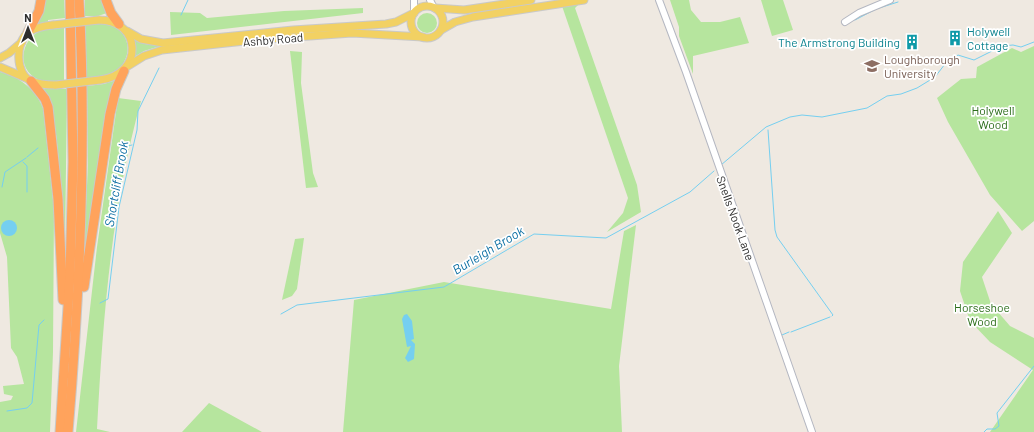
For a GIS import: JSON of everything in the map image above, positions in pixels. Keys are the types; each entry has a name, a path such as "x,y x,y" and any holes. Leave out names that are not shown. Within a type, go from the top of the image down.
{"highway":[{"path":"28,32 37,15 41,0"},
{"path":"60,432 64,347 70,275 73,162 70,0"},
{"path":"68,432 74,364 79,275 82,163 79,0"},
{"path":"106,0 111,13 119,24"},
{"path":"74,364 94,212 108,125 116,89 126,68"},
{"path":"29,80 45,99 48,107 54,150 58,199 64,347"}],"main road":[{"path":"531,0 464,10 425,7 414,13 412,22 413,30 423,38 433,37 441,30 455,22 473,17 584,0"},
{"path":"434,8 443,18 441,30"},
{"name":"Ashby Road","path":"119,24 127,31 141,39 163,42 278,31 386,24 396,22 414,13"},
{"path":"0,58 10,54 22,42 28,32 40,27 99,20 119,24"},
{"path":"126,68 132,49 127,31"},
{"name":"Ashby Road","path":"0,67 29,80 45,85 100,80 114,77 144,56 162,50 254,40 352,34 423,38"},
{"path":"22,42 19,61 29,80"}],"street":[{"path":"414,0 414,13"},
{"path":"430,0 434,8"},
{"path":"655,0 662,15 667,21"},
{"path":"845,22 858,11 890,0"},
{"name":"Snells Nook Lane","path":"661,1 812,432"}],"green space":[{"path":"43,0 64,0 65,18 48,20 48,23 33,27"},
{"path":"85,0 102,0 107,13 98,16 85,16"},
{"path":"670,0 689,0 691,10 701,22 720,22 740,17 749,43 693,56 693,74 679,36 679,27"},
{"path":"761,0 783,0 793,30 772,36"},
{"path":"575,3 578,5 575,8 637,185 641,212 607,232 623,213 628,198 562,6"},
{"path":"363,8 363,13 171,35 170,12 200,13 207,18 284,11"},
{"path":"423,13 431,13 437,19 437,27 431,33 423,33 417,27 417,19"},
{"path":"104,23 117,28 125,37 128,49 127,56 122,67 115,73 103,77 86,78 85,25"},
{"path":"64,27 64,80 43,81 34,77 24,64 23,57 28,41 42,30"},
{"path":"133,38 145,44 160,46 144,51 134,57"},
{"name":"Holywell Wood","path":"1034,46 1034,221 1022,231 990,195 948,122 937,98 961,79 976,78 977,67 1012,48 1021,52"},
{"path":"290,51 302,52 301,83 313,173 318,187 306,188"},
{"path":"0,72 20,80 26,85 36,95 43,108 54,209 53,352 50,432 0,432 0,402 11,400 13,396 4,394 3,386 24,384 17,357 11,348 7,257 0,233"},
{"path":"116,80 86,248 84,248 88,165 87,86 104,84"},
{"path":"43,89 67,89 65,244 63,244 61,187 57,139 49,101"},
{"path":"118,98 141,101 122,182 115,223 102,346 97,429 110,432 76,432 97,247"},
{"name":"Horseshoe Wood","path":"998,211 1012,233 982,277 991,304 1010,326 1034,338 1034,432 990,432 1033,370 990,342 970,321 960,291 963,262"},
{"path":"636,225 619,366 622,432 343,432 354,300 444,282 611,309 624,231"},
{"path":"304,238 297,289 292,296 282,300 295,239"},
{"path":"209,403 262,432 182,432"}],"water":[{"path":"6,220 12,220 17,225 15,234 12,236 6,236 1,231 1,225"},
{"path":"407,314 412,321 414,339 411,340 415,344 414,359 408,362 405,358 411,346 407,347 402,319 404,315"}],"waterway":[{"name":"Shortcliff Brook","path":"181,15 188,0"},
{"path":"855,20 876,9 898,2"},
{"name":"Burleigh Brook","path":"721,165 766,127 790,117 802,115 822,117 867,108 887,96 901,94 917,88 935,77 945,64 958,55 974,60 1002,46 1013,45 1021,47 1034,42"},
{"name":"Shortcliff Brook","path":"100,303 108,299 119,207 137,130 138,111 159,68"},
{"path":"768,130 775,230 777,237 833,315 832,316"},
{"path":"123,147 132,145"},
{"path":"27,157 38,148"},
{"path":"2,187 5,172 26,158"},
{"path":"23,162 27,166 27,192"},
{"name":"Burleigh Brook","path":"281,314 297,305 444,287 534,234 606,238 690,192 714,171"},
{"path":"791,332 830,317"},
{"name":"Shortcliff Brook","path":"7,411 27,408 32,403 39,325 44,320"},
{"path":"782,335 789,332"},
{"path":"984,432 987,429 995,429 999,426 997,413 1034,366"}],"place":[{"name":"Holywell Cottage","path":"955,38"},
{"name":"The Armstrong Building","path":"912,42"},
{"name":"Loughborough University","path":"872,66"}]}
